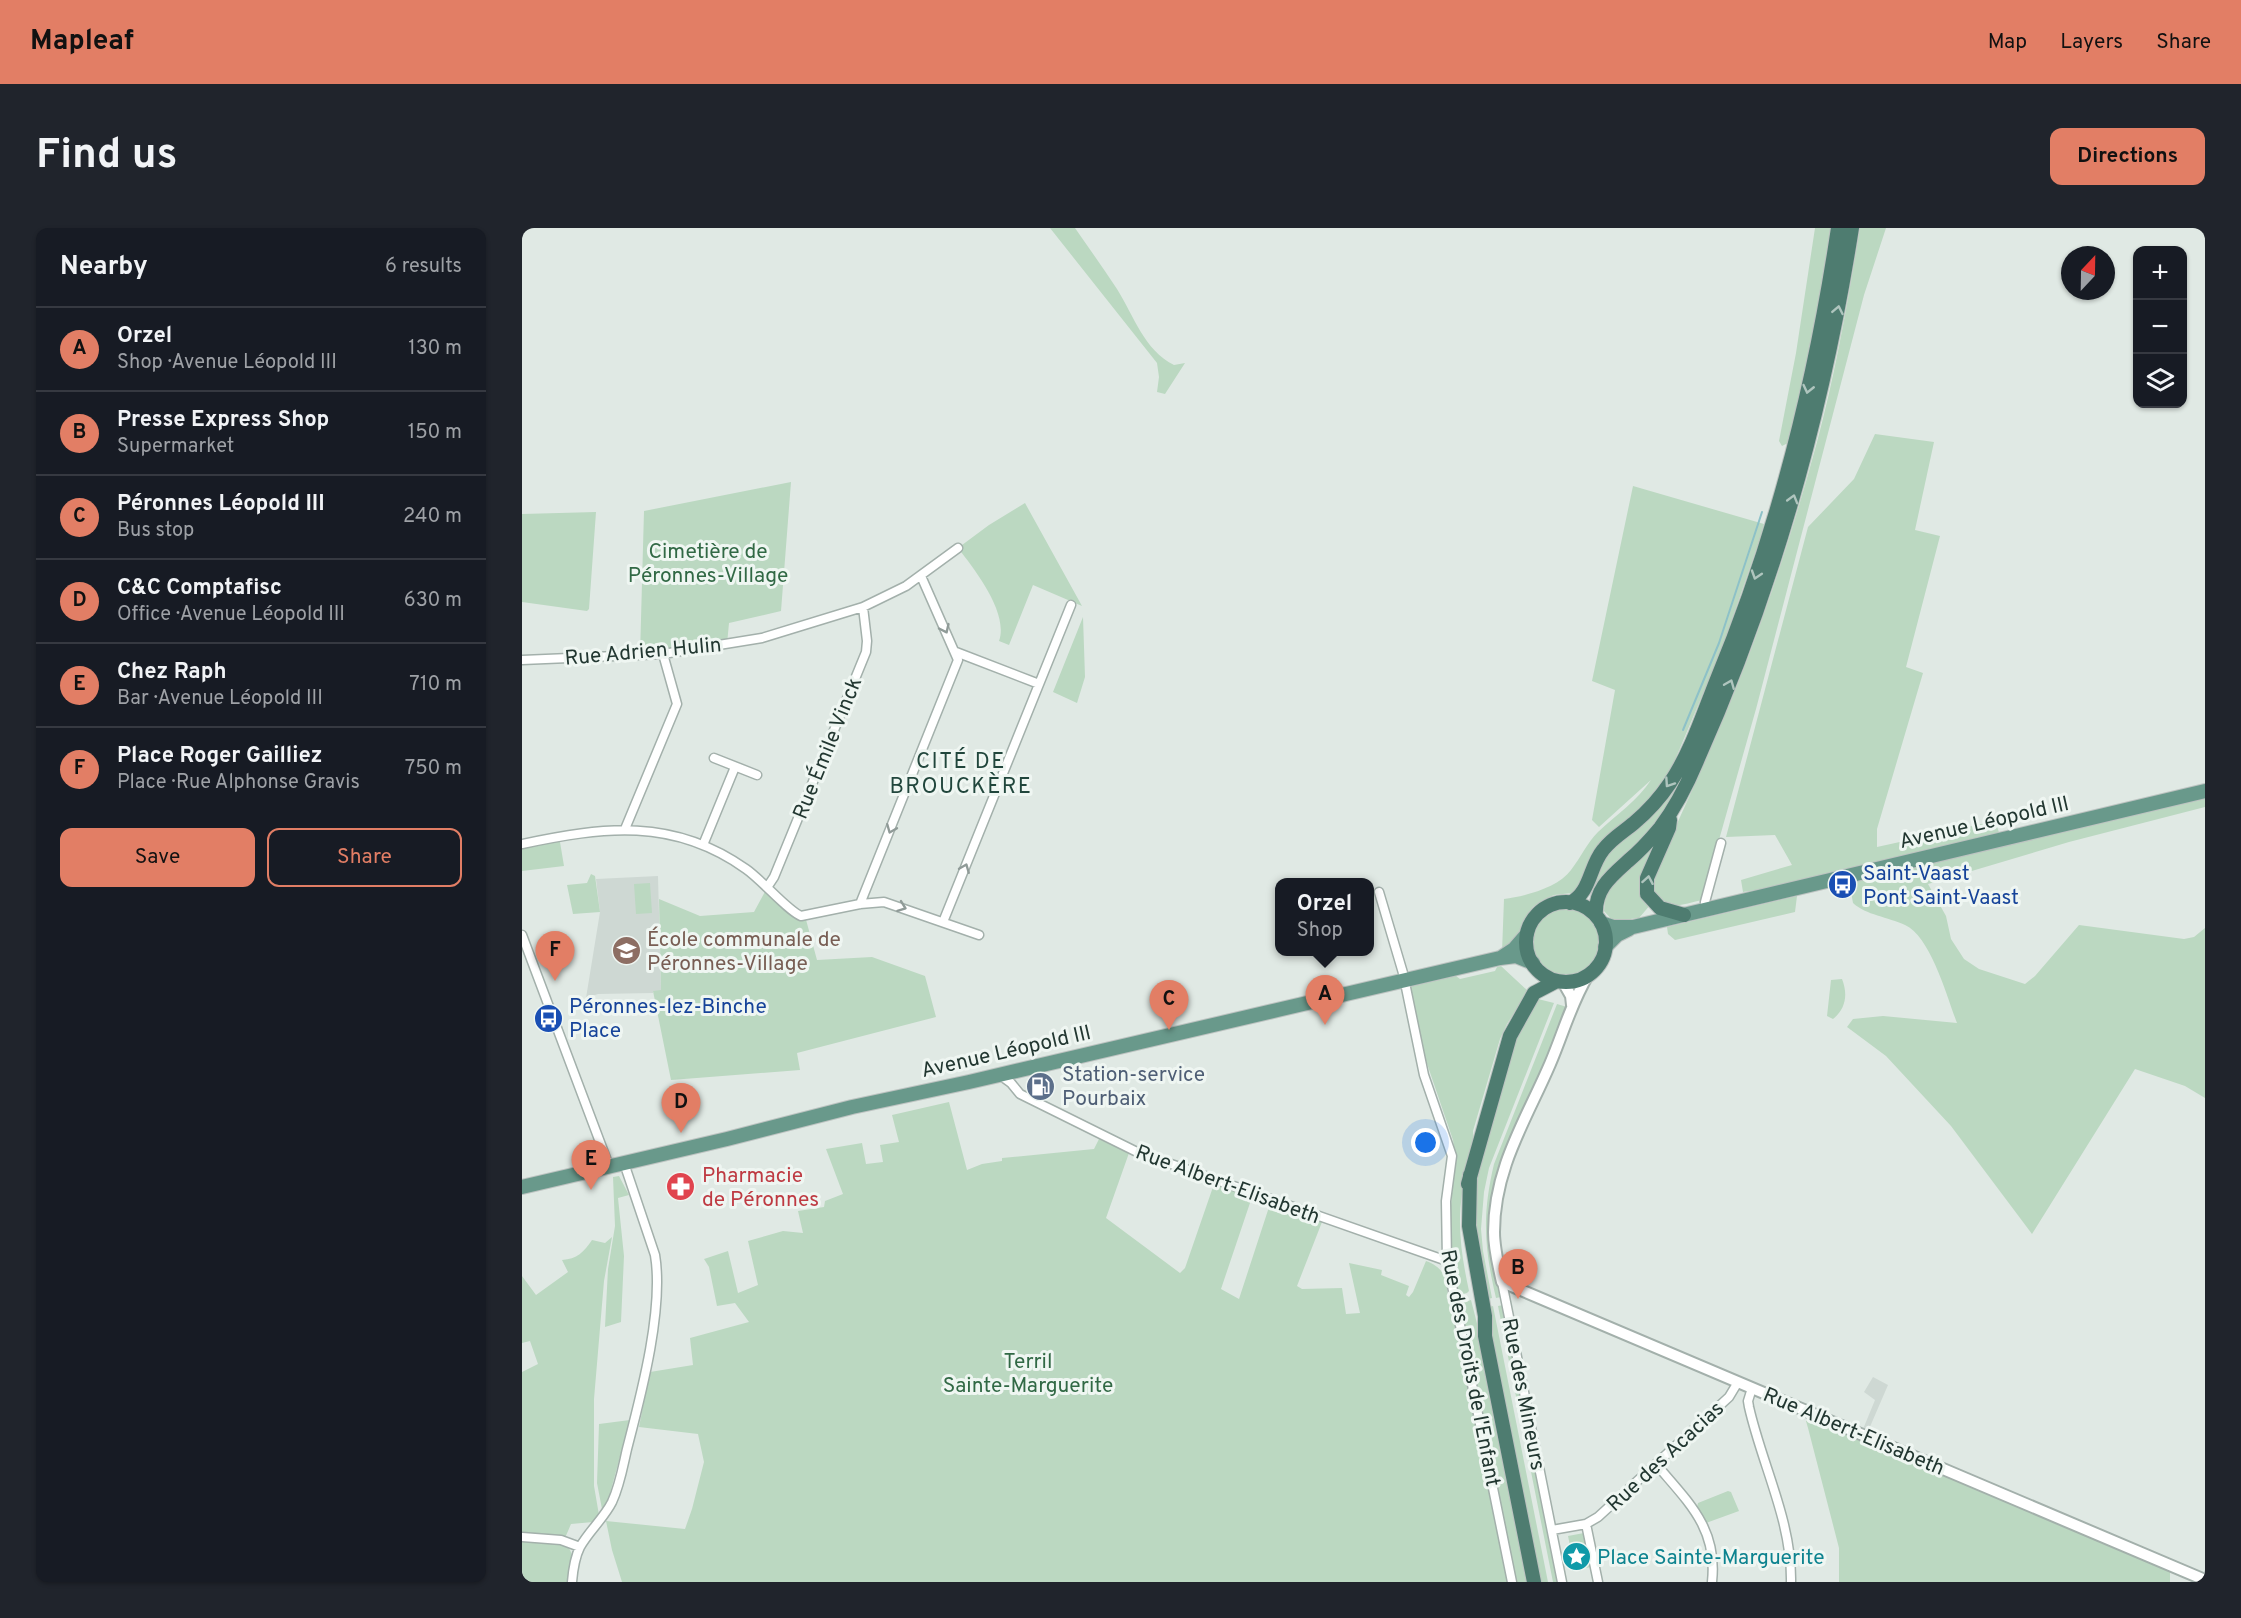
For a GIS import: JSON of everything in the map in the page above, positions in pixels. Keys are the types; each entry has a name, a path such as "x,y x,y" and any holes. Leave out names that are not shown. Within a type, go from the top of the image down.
{"highway":[{"path":"1570,903 1589,909 1598,920 1604,930 1605,947 1600,963 1588,975 1576,981 1560,981 1547,977 1534,965 1527,951 1527,934 1531,923 1548,907 1570,903 1580,896 1602,851 1649,809 1671,782 1686,753 1725,660 1766,544 1794,446 1820,338 1838,228"},
{"path":"1598,920 1595,907 1602,885 1644,847 1672,812 1689,781 1738,663 1779,546 1818,410 1833,341 1852,228"},
{"path":"1672,812 1669,828 1647,878 1646,889 1650,899 1660,908 1684,915"},
{"path":"1534,965 1534,993 1510,1036 1470,1175 1469,1226 1485,1316 1485,1336 1534,1582"},
{"path":"1534,993 1560,981"}],"main road":[{"name":"Avenue Léopold III","path":"1598,920 1613,927 1633,927 2205,791"},
{"name":"Avenue Léopold III","path":"1605,947 1617,935 1633,927"},
{"name":"Avenue Léopold III","path":"1500,958 1514,949 1527,934"},
{"name":"Avenue Léopold III","path":"522,1186 852,1107 1000,1075 1500,958 1516,956 1534,965"}],"street":[{"name":"Rue Adrien Hulin","path":"522,660 663,654 762,638 863,607 906,586 958,548"},
{"path":"860,904 958,660 921,576"},
{"path":"943,922 1071,605"},
{"name":"Rue Émile Vinck","path":"768,886 774,877 866,652 863,607"},
{"path":"956,652 1039,684"},
{"path":"625,829 677,704 663,654"},
{"path":"714,758 757,775"},
{"path":"702,845 735,767"},
{"path":"522,844 580,832 625,829 668,835 702,845 741,865 801,916 860,904 888,902 979,935"},
{"path":"1705,910 1705,902 1721,843"},
{"name":"Rue des Droits de l'Enfant","path":"1379,892 1404,980 1424,1076 1452,1156 1446,1201 1447,1261 1512,1582"},
{"path":"522,935 609,1166"},
{"name":"Rue des Mineurs","path":"1562,1582 1502,1281 1494,1234 1495,1209 1500,1179 1510,1150 1551,1062 1572,1005 1588,975"},
{"path":"1560,981 1571,996 1572,1005"},
{"path":"1016,1090 1017,1078 1023,1069"},
{"name":"Rue Albert-Elisabeth","path":"1000,1075 1020,1094 1137,1152 1447,1261"},
{"path":"572,1582 580,1547 611,1504 617,1489 636,1413 655,1312 657,1268 655,1255 624,1163"},
{"name":"Rue Albert-Elisabeth","path":"1502,1281 2205,1580"},
{"name":"Rue des Acacias","path":"1586,1524 1599,1517 1729,1396 1738,1382"},
{"path":"1752,1388 1748,1401 1749,1407 1785,1526 1791,1582"},
{"path":"1656,1464 1703,1522 1712,1549 1712,1582"},
{"path":"1552,1530 1586,1524 1598,1582"},
{"path":"522,1537 561,1540 580,1547"}],"shaded area":[{"name":"École communale de Péronnes-Village","path":"658,876 661,991 598,994 586,998 600,912 596,879"},
{"path":"1873,1377 1888,1385 1866,1436 1861,1434 1875,1400 1864,1392"}],"green space":[{"path":"1050,228 1075,228 1117,289 1141,332 1155,351 1174,365 1185,363 1165,394 1157,392 1159,377 1157,363"},
{"path":"1815,228 1832,228 1818,309 1788,443 1782,446 1779,441 1796,353"},
{"path":"1860,228 1886,228 1864,295 1756,709 1702,900 1682,905 1667,905 1656,899 1652,893 1652,878 1737,685 1784,553 1824,415"},
{"path":"1875,434 1934,442 1915,530 1940,536 1906,667 1923,673 1877,829 1877,847 1995,821 2001,838 2205,791 2205,807 2069,842 1928,884 1946,916 1951,939 1964,959 1979,969 2025,984 2035,976 2079,925 2184,939 2194,937 2205,928 2205,1098 2185,1086 2135,1069 2032,1234 1951,1126 1886,1056 1847,1027 1853,1019 1883,1016 1957,1023 1937,969 1923,942 1905,925 1871,913 1853,903 1851,892 1858,874 1743,892 1741,880 1792,865 1775,835 1726,837 1808,527 1854,479"},
{"name":"Cimetière de Péronnes-Village","path":"791,482 781,611 729,623 727,644 640,655 644,511"},
{"path":"1633,486 1764,524 1760,539 1721,651 1672,767 1660,787 1643,806 1605,837 1595,851 1578,888 1572,893 1554,895 1533,907 1523,921 1516,940 1502,952 1504,899 1522,896 1558,882 1575,865 1594,836 1633,801 1651,780 1599,827 1592,820 1615,690 1592,681"},
{"path":"1025,503 1082,606 1033,585 1009,645 999,641 1001,630 995,605 989,592 958,548 989,525"},
{"path":"596,512 589,609 587,611 522,602 522,514"},
{"path":"1083,617 1085,677 1077,703 1053,692"},
{"path":"1709,724 1663,818 1597,887 1592,885 1602,860"},
{"path":"1667,827 1651,863 1651,904 1639,918 1613,921 1604,911 1606,890"},
{"path":"559,836 564,866 522,871 522,844"},
{"path":"591,874 595,876 600,912 573,914 567,885 587,883"},
{"path":"650,883 652,913 636,914 634,884"},
{"path":"768,886 805,916 817,960 872,957 925,976 936,1017 797,1053 800,1070 671,1080 653,991 661,990 659,899 700,916 754,912"},
{"path":"1797,896 1795,912 1675,940 1668,934 1667,927"},
{"path":"1566,909 1578,912 1589,919 1596,930 1599,942 1596,954 1589,965 1578,972 1566,975 1554,972 1543,965 1536,954 1533,942 1536,930 1543,919 1554,912"},
{"path":"1501,966 1528,991 1500,1039 1473,1131 1473,1147 1462,1194 1460,1219 1462,1255 1469,1291 1459,1295 1449,1230 1455,1157 1453,1140 1420,1043 1409,987 1456,976 1460,979 1495,971"},
{"path":"1842,979 1845,1001 1841,1011 1833,1019 1827,1016 1831,980"},
{"path":"1538,999 1554,1003 1489,1168 1484,1192 1481,1229 1492,1298 1485,1300 1474,1244 1474,1184 1515,1037"},
{"path":"1557,1004 1567,1007 1549,1057 1500,1161 1495,1179 1491,1229 1501,1297 1496,1298 1486,1231 1490,1182 1494,1164"},
{"name":"Terril Sainte-Marguerite","path":"949,1102 967,1170 982,1164 1002,1161 1002,1158 1094,1149 1099,1139 1129,1153 1106,1218 1180,1273 1185,1268 1214,1184 1252,1197 1221,1289 1239,1299 1270,1204 1322,1222 1297,1286 1302,1289 1342,1288 1346,1314 1360,1313 1349,1263 1382,1270 1381,1275 1409,1286 1406,1295 1409,1297 1426,1261 1438,1268 1445,1278 1449,1303 1453,1303 1509,1582 622,1582 606,1521 685,1529 704,1462 698,1434 639,1427 650,1372 693,1365 690,1338 749,1322 735,1303 717,1306 709,1267 704,1259 728,1251 738,1293 758,1285 748,1241 783,1231 803,1233 798,1211 824,1207 825,1201 843,1194 826,1149 862,1143 866,1164 883,1162 880,1145 899,1142 892,1115"},
{"path":"619,1176 629,1195 618,1198 624,1256 621,1322 605,1327 608,1269 615,1226 613,1177"},
{"path":"612,1237 604,1281 594,1399 594,1486 599,1515 593,1522 571,1524 565,1538 522,1535 522,1372 538,1364 530,1341 522,1343 522,1276 536,1295 568,1272 562,1260 580,1254 592,1240 605,1243"},
{"path":"1471,1300 1484,1351 1530,1582 1516,1582 1460,1303"},
{"path":"1503,1305 1557,1582 1553,1582 1498,1306"},
{"path":"1493,1306 1548,1582 1539,1582 1486,1308"},
{"path":"630,1420 609,1497 602,1509 597,1483 599,1424"},
{"path":"1810,1420 2170,1570 2170,1582 1839,1582 1839,1548 1806,1421"},
{"path":"1728,1491 1731,1492 1739,1511 1706,1523 1697,1507 1698,1503"},
{"path":"1584,1533 1591,1567 1575,1570 1568,1536"},
{"path":"522,1538 565,1544 572,1557 569,1582 522,1582"}],"waterway":[{"path":"1683,730 1719,643 1762,512"}],"place":[{"name":"Saint-Vaast Pont Saint-Vaast","path":"1842,885"},
{"name":"École communale de Péronnes-Village","path":"626,951"},
{"name":"Place Roger Gailliez","path":"555,981"},
{"name":"Péronnes-lez-Binche Place","path":"548,1018"},
{"name":"Orzel","path":"1325,1025"},
{"name":"Péronnes Léopold III","path":"1169,1030"},
{"name":"Station-service Pourbaix","path":"1041,1086"},
{"name":"C&C Comptafisc","path":"681,1133"},
{"name":"Pharmacie de Péronnes","path":"681,1187"},
{"name":"Chez Raph","path":"591,1190"},
{"name":"Presse Express Shop","path":"1518,1299"},
{"name":"Place Sainte-Marguerite","path":"1576,1557"}],"district":[{"name":"CITÉ DE BROUCKÈRE","path":"961,772"}]}
